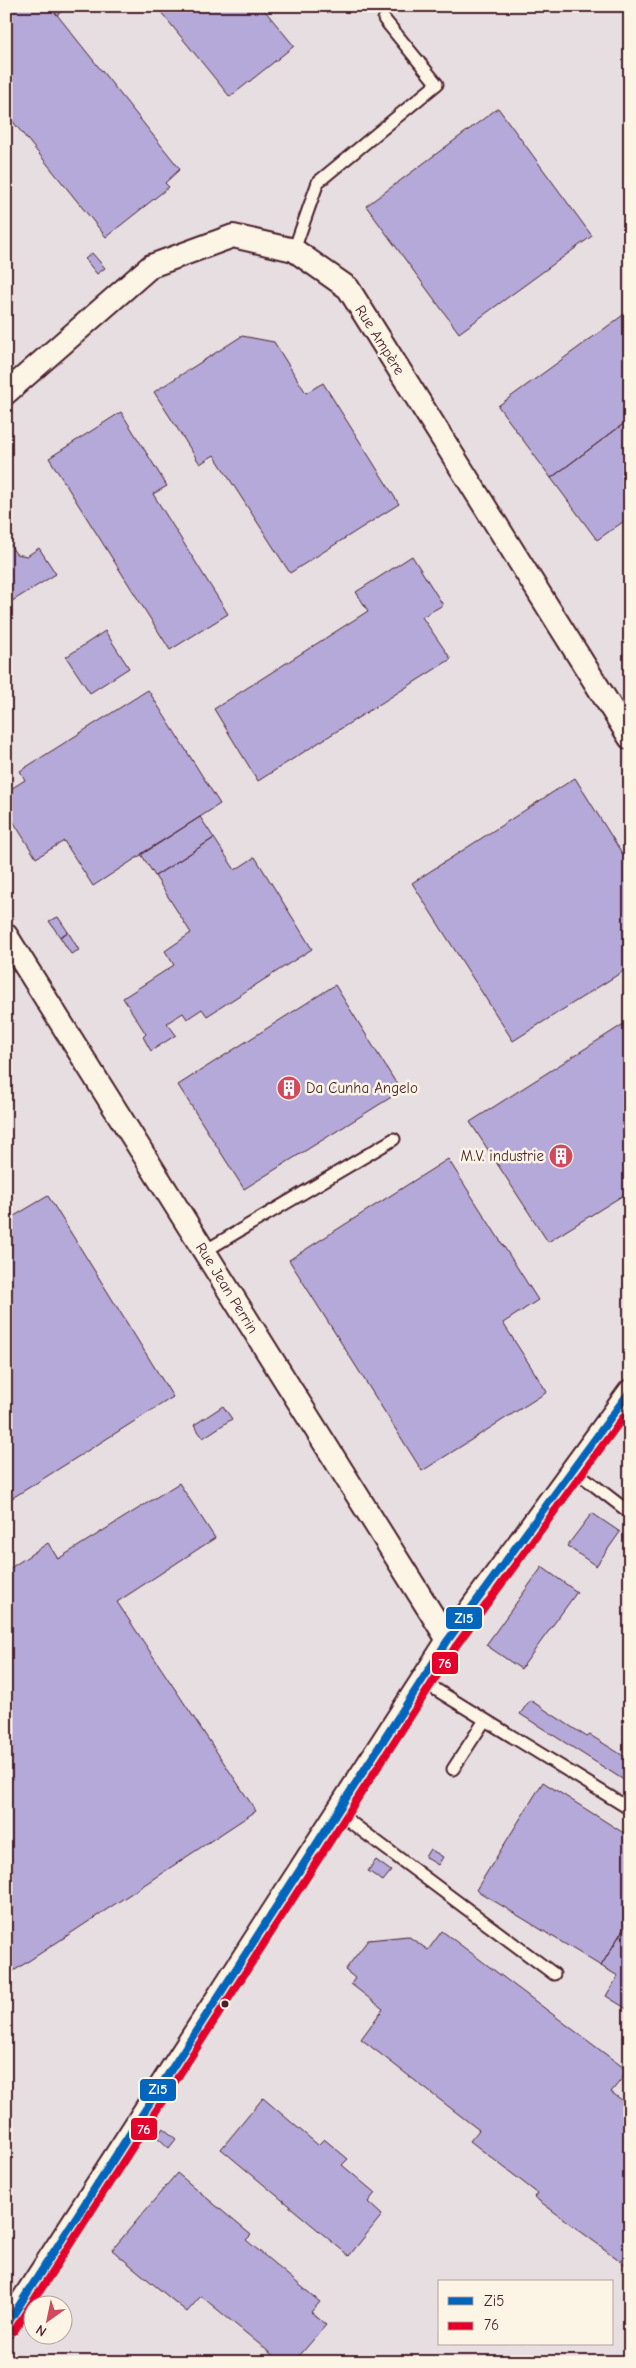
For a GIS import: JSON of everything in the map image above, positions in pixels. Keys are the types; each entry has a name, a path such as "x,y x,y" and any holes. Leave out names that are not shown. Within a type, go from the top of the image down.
{"street":[{"name":"Rue Ampère","path":"6,393 151,266 233,236 294,250 348,288 630,738"},
{"name":"Rue Jean Perrin","path":"6,935 448,1640"},
{"path":"6,2326 448,1640 630,1390"}],"lane":[{"path":"294,250 318,182 437,84 384,19"},
{"path":"205,1251 394,1139"},
{"path":"572,1469 630,1513"},
{"path":"422,1681 630,1810"},
{"path":"454,1769 485,1720"},
{"path":"337,1812 554,1974"}],"shaded area":[{"path":"6,6 630,6 630,2362 6,2362"}],"building":[{"path":"6,6 50,6 180,169 165,183 169,187 106,237 6,113"},
{"path":"50,6 69,6 57,15"},
{"path":"156,6 261,6 294,46 230,97"},
{"path":"498,108 592,236 459,333 366,206"},
{"path":"92,253 105,268 97,274 85,259"},
{"path":"630,310 630,419 551,478 498,406"},
{"path":"242,336 274,342 306,393 323,383 399,504 290,573 214,455 200,464 154,392"},
{"path":"121,412 167,486 153,494 228,614 170,650 49,458"},
{"path":"630,419 630,517 597,540 551,478"},
{"path":"6,538 16,554 27,556 39,548 56,574 9,603 6,598"},
{"path":"412,556 443,605 422,617 451,659 258,781 214,709 368,611 356,592"},
{"path":"105,631 129,668 90,693 66,657"},
{"path":"148,690 220,804 93,886 64,841 36,858 6,810 6,792 25,780 20,771"},
{"path":"575,778 630,866 630,967 513,1041 412,883"},
{"path":"200,817 214,838 155,876 141,854"},
{"path":"214,838 235,870 255,857 312,949 207,1016 202,1009 187,1019 183,1013 167,1023 176,1035 151,1051 143,1037 146,1034 123,998 174,965 165,951 191,933 155,876"},
{"path":"58,917 68,932 60,937 49,921"},
{"path":"68,932 79,950 71,954 60,937"},
{"name":"Da Cunha Angelo","path":"335,985 401,1091 244,1189 178,1085"},
{"name":"M.V. industrie","path":"630,1020 630,1191 548,1242 470,1122"},
{"path":"448,1159 538,1300 503,1323 547,1392 422,1471 289,1260"},
{"path":"48,1196 173,1397 6,1502 6,1213 9,1219"},
{"path":"223,1406 232,1419 203,1438 194,1425"},
{"path":"179,1483 215,1538 117,1602 256,1811 6,1976 6,1571 48,1543 58,1559"},
{"path":"592,1513 620,1532 596,1566 567,1546"},
{"path":"542,1567 577,1592 521,1669 486,1645"},
{"path":"530,1700 587,1737 590,1735 630,1760 630,1784 520,1714"},
{"path":"543,1782 630,1837 630,1918 601,1966 476,1890"},
{"path":"430,1849 443,1857 438,1865 425,1857"},
{"path":"376,1860 391,1871 383,1881 368,1871"},
{"path":"630,1918 630,2011 606,1996 618,1976 601,1966"},
{"path":"442,1931 628,2071 611,2092 630,2106 630,2268 534,2197 537,2193 470,2141 479,2130 361,2039 383,2009 351,1984 355,1978 345,1970 368,1940 408,1936 428,1950"},
{"path":"263,2098 318,2145 324,2139 348,2159 342,2165 375,2193 368,2202 382,2215 349,2256 221,2149"},
{"path":"163,2128 176,2139 169,2148 157,2137"},
{"path":"177,2173 251,2235 246,2240 320,2302 311,2312 326,2325 294,2362 281,2362 201,2296 187,2312 112,2250"}],"transit line":[{"name":"Zi5","path":"6,2326 448,1640 630,1391"},
{"name":"76","path":"14,2331 456,1646 630,1408"}],"place":[{"name":"Da Cunha Angelo","path":"289,1088"},
{"name":"M.V. industrie","path":"561,1156"}]}
